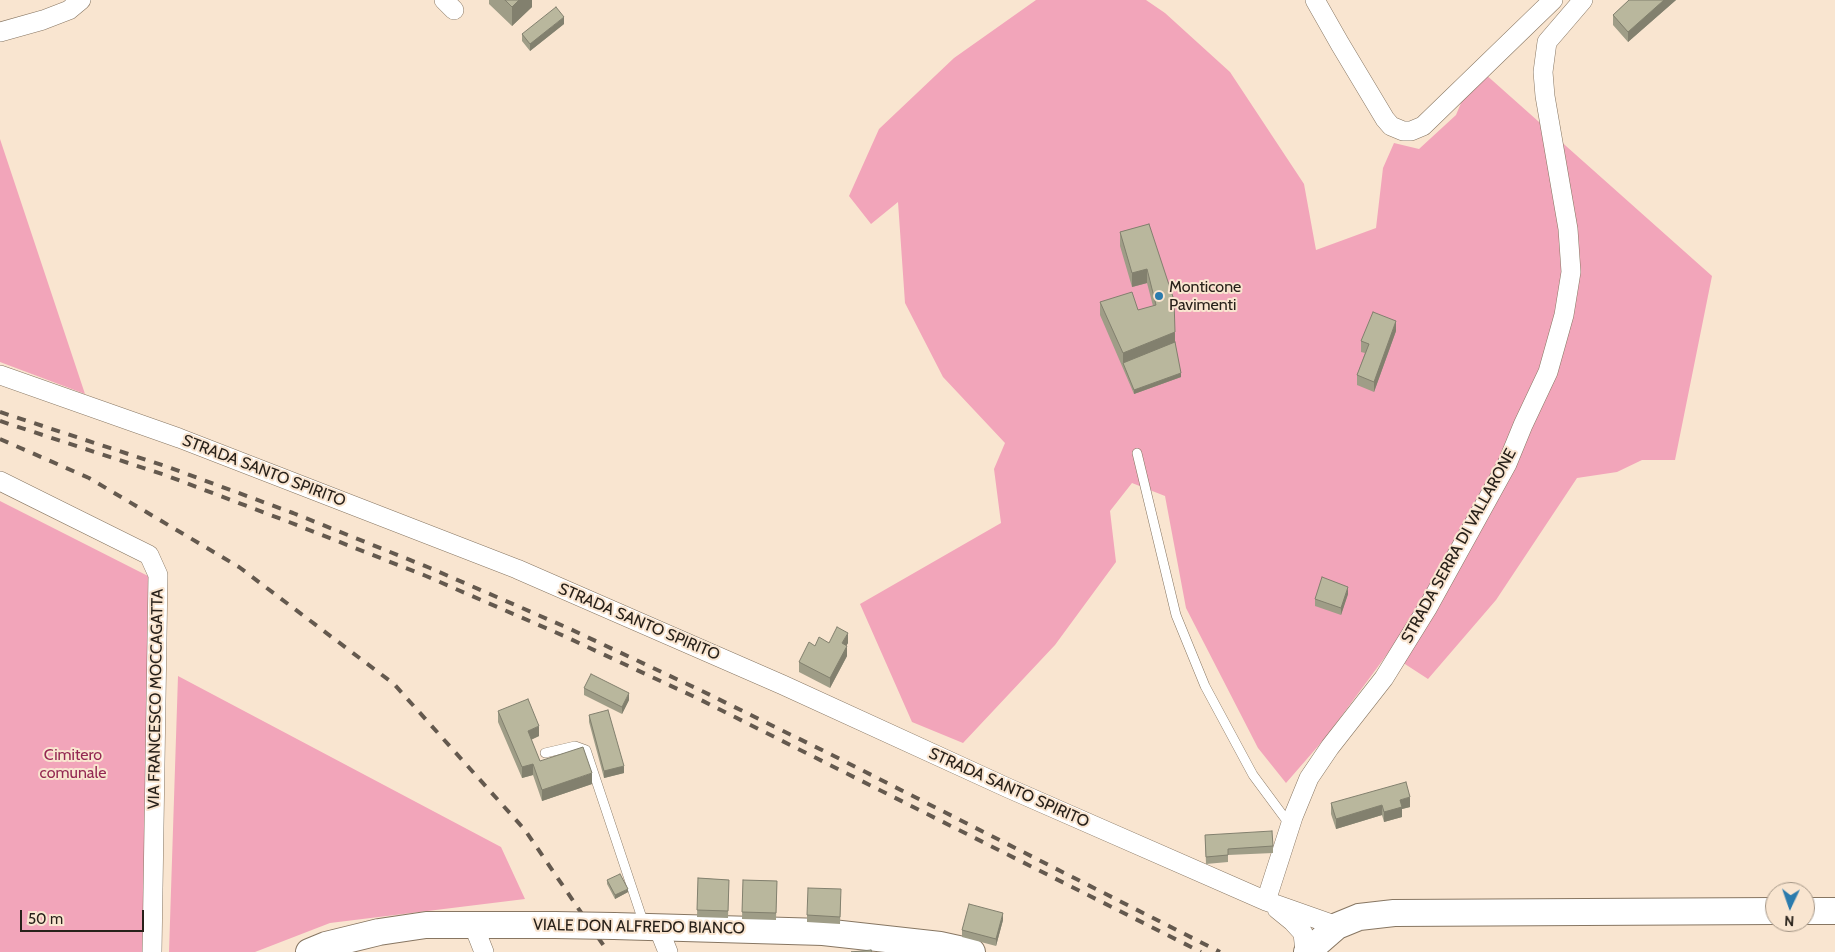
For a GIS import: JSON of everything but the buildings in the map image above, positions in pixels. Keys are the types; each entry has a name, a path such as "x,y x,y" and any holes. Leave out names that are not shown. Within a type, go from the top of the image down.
{"street":[{"path":"0,32 43,20 68,10 81,0"},
{"path":"1316,0 1385,119 1391,126 1403,131 1411,131 1422,126 1553,0"},
{"name":"STRADA SERRA DI VALLARONE","path":"1266,901 1309,778 1330,747 1384,678 1450,569 1507,464 1548,372 1564,315 1571,272 1568,229 1544,96 1543,72 1547,42 1583,0"},
{"name":"STRADA SANTO SPIRITO","path":"0,375 179,438 517,569 783,684 1008,788 1266,901 1343,924"},
{"name":"VIA FRANCESCO MOCCAGATTA","path":"0,481 149,555 158,575 152,952"},
{"name":"STRADA SANTO SPIRITO","path":"1266,901 1293,922 1303,933 1306,952"},
{"path":"1306,952 1343,924 1359,917 1394,913 1765,911"},
{"path":"1815,911 1835,911"},
{"path":"472,924 484,952"},
{"name":"VIALE DON ALFREDO BIANCO","path":"308,952 326,945 379,932 426,925 472,924 651,926 823,932 940,946 972,952"},
{"path":"651,926 668,952"}],"lane":[{"path":"1137,453 1176,615 1205,686 1253,775 1291,827"},
{"path":"545,753 575,746 586,750 651,926"}],"green space":[{"path":"1036,0 1146,0 1165,13 1230,72 1304,184 1316,250 1376,228 1383,168 1394,143 1419,149 1456,115 1466,91 1484,73 1712,276 1675,460 1642,460 1617,472 1577,478 1496,600 1428,679 1388,653 1326,737 1286,783 1258,748 1186,608 1165,496 1132,483 1110,511 1116,562 1055,645 963,743 912,722 860,604 1001,523 994,469 1005,443 943,377 905,303 898,202 871,224 849,196 879,129 954,58"},
{"path":"0,139 85,394 0,362"},
{"name":"Cimitero comunale","path":"0,501 148,576 145,952 0,952"},
{"path":"178,676 501,847 525,899 330,923 255,952 169,952"}],"railway":[{"path":"0,412 168,467 293,513 430,568 568,628 834,756 1220,952"},
{"path":"0,421 165,475 289,522 426,576 564,636 699,699 1201,952"},
{"path":"0,439 89,478 239,567 394,684 525,830 608,952"}],"place":[{"name":"Monticone Pavimenti","path":"1159,296"}]}
